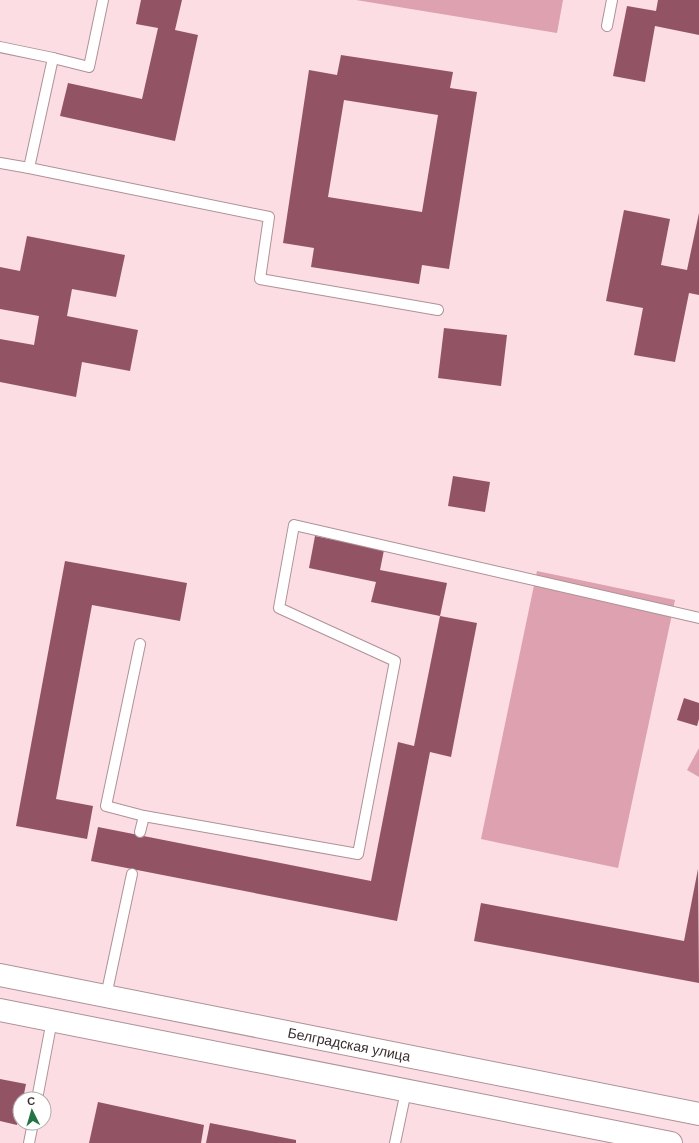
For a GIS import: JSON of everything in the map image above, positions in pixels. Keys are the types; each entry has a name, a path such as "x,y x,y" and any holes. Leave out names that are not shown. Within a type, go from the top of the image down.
{"street":[{"name":"Белградская улица","path":"0,975 699,1114"},
{"path":"0,1010 671,1143"}],"lane":[{"path":"0,47 89,67 103,0"},
{"path":"607,26 612,0"},
{"path":"29,168 53,58"},
{"path":"0,163 269,217 260,279 438,310"},
{"path":"140,644 106,806 144,816 358,854 395,661 279,608 294,524 699,618"},
{"path":"140,832 144,816"},
{"path":"106,996 132,874"},
{"path":"39,1091 52,1020"},
{"path":"396,1143 406,1091"},
{"path":"29,1143 31,1131"}],"shaded area":[{"path":"356,0 563,0 557,33"},
{"path":"537,571 675,600 618,868 481,839"},
{"path":"699,748 699,777 687,770"}],"building":[{"path":"141,0 182,0 175,30 198,35 175,141 60,116 68,83 142,99 158,28 136,24"},
{"path":"658,0 699,0 699,35 655,26 645,82 613,76 627,6 656,11"},
{"path":"341,55 453,72 450,88 477,92 449,269 422,265 419,284 311,267 314,248 283,243 309,70 337,75","holes":["344,100 438,115 422,212 328,197"]},
{"path":"624,210 670,219 661,265 687,270 699,213 699,295 689,293 675,362 634,355 643,308 606,301"},
{"path":"27,236 125,255 116,297 72,289 67,316 138,330 130,371 82,362 76,397 0,382 0,339 34,345 39,316 0,309 0,267 20,271"},
{"path":"444,328 507,335 501,386 438,378"},
{"path":"453,476 490,482 485,512 448,506"},
{"path":"315,536 384,550 380,570 447,583 440,616 371,602 376,582 309,568"},
{"path":"65,561 187,583 180,621 92,605 56,799 93,806 87,839 16,826"},
{"path":"440,616 477,623 451,757 430,752 397,921 91,861 98,827 371,881 398,742 414,746"},
{"path":"684,698 699,703 699,719 697,726 677,720"},
{"path":"698,869 699,983 474,941 481,903 684,941"},
{"path":"0,1079 26,1084 25,1091 12,1091 12,1124 0,1121"},
{"path":"98,1102 204,1125 201,1143 89,1143"},
{"path":"210,1123 296,1140 296,1143 206,1143"}]}
